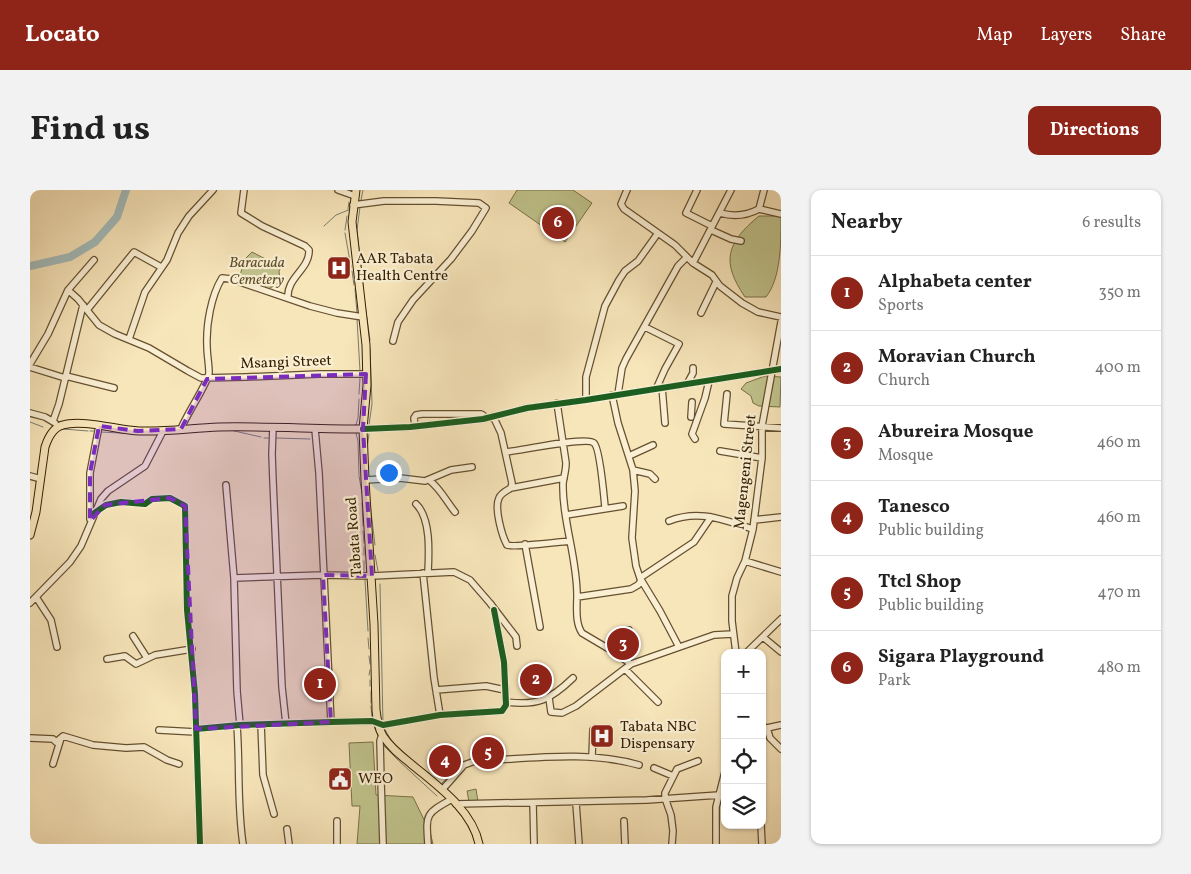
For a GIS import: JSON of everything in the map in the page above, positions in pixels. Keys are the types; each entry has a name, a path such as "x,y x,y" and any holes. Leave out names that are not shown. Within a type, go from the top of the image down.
{"main road":[{"name":"Tabata Road","path":"355,193 353,237 363,317 366,374 365,480 372,576 378,723 382,734 392,747 454,801 474,830 479,844"},
{"path":"30,535 36,512 45,447 49,437 59,427 77,423 138,431 163,431 180,428 273,427 364,429"}],"street":[{"path":"129,339 145,292 170,253 181,226 213,190"},
{"path":"244,190 240,213 262,226 305,246 309,250 308,259 290,283 288,298"},
{"path":"338,190 355,193"},
{"path":"627,190 621,204 622,207 675,245 686,258 712,275 716,282 727,292 753,310 781,317"},
{"path":"697,190 686,212 731,239 741,241"},
{"path":"693,263 731,190"},
{"path":"759,210 764,190"},
{"path":"353,205 384,201 436,201 479,204 486,208 451,260 398,322 393,340"},
{"path":"720,213 729,216 740,216 759,210 781,214"},
{"path":"586,400 586,377 605,306 625,271 638,261 658,233"},
{"path":"53,421 85,308 134,252 161,267"},
{"path":"679,647 640,579 632,538 635,491 633,470 618,423 615,395 622,368 629,353 678,266 686,258"},
{"path":"94,260 68,290 48,334 30,365 65,377 114,388"},
{"path":"180,428 209,375 208,325 222,278 310,306 363,317"},
{"path":"701,313 716,282"},
{"path":"68,290 99,325 207,379"},
{"name":"Magengeni Street","path":"735,649 732,596 745,560 753,529 762,458 762,426 781,322"},
{"path":"645,326 679,344 665,369 659,387 665,423"},
{"path":"687,384 693,373 693,368"},
{"path":"364,429 483,419 527,408 781,369"},
{"name":"Msangi Street","path":"207,379 366,374"},
{"path":"691,417 705,398 710,381"},
{"path":"727,394 724,424 781,428"},
{"path":"692,402 691,417 694,439"},
{"path":"557,403 566,463 564,478 566,514 580,631 631,664"},
{"path":"30,413 45,417 59,427"},
{"path":"415,426 414,418 416,415 422,414 482,414 483,419"},
{"path":"493,416 501,432 511,478 511,488"},
{"path":"90,521 90,473 100,426"},
{"path":"273,427 272,463 282,687 286,724"},
{"path":"314,429 319,473 331,722"},
{"path":"30,603 70,562 81,546 90,521 101,499 108,491 145,466 163,431"},
{"path":"506,452 590,440 595,444 605,508"},
{"path":"629,456 653,445"},
{"path":"720,451 762,458"},
{"path":"365,480 400,478 425,481 452,470 472,468"},
{"path":"633,470 650,474 655,479"},
{"path":"30,476 41,479"},
{"path":"564,478 511,488 499,498 497,507 507,546 514,547 525,544 570,541"},
{"path":"429,480 437,486 455,512"},
{"path":"226,485 234,578 240,830 243,844"},
{"path":"93,514 106,505 121,502 145,504 149,500 170,498 184,506 187,610 196,694 200,844"},
{"path":"416,504 423,512 428,538 425,573 440,715"},
{"path":"566,514 623,506"},
{"path":"669,521 689,515 711,517 753,529"},
{"path":"577,597 631,589 638,585 640,579 694,542 711,517"},
{"path":"754,520 781,517"},
{"path":"525,544 540,627"},
{"path":"745,560 781,572"},
{"path":"234,578 324,575 372,576 454,572 470,580 516,637 517,646"},
{"path":"36,597 51,620 57,647"},
{"path":"159,730 196,731 238,725 372,721 383,725 440,715 500,712 506,702 504,662 494,610"},
{"path":"750,649 781,619"},
{"path":"614,652 622,632 628,630"},
{"path":"549,698 551,712 562,713 576,706 631,664 714,635 733,634"},
{"path":"133,636 147,658"},
{"path":"763,637 781,652"},
{"path":"107,659 125,656 136,664 147,658 192,649"},
{"path":"625,669 658,702"},
{"path":"506,702 523,704 540,702 549,698 573,678"},
{"path":"436,690 486,686 505,690"},
{"path":"261,724 263,775 274,814"},
{"path":"766,727 781,725"},
{"path":"766,729 770,738 781,749"},
{"path":"592,758 593,730"},
{"path":"382,734 380,741 383,844"},
{"path":"30,738 53,739 56,742 63,736 93,745 126,748 144,747 167,760 179,764"},
{"path":"54,764 62,738"},
{"path":"442,790 464,765 475,761 560,757 611,758 638,764"},
{"path":"672,844 671,816 664,798 667,788 677,769 698,760"},
{"path":"654,768 673,776"},
{"path":"716,844 716,807 722,784"},
{"path":"428,844 426,820 428,815 454,801 533,803 719,795"},
{"path":"576,802 579,844"},
{"path":"533,803 534,844"},
{"path":"337,821 337,844"},
{"path":"624,821 625,844"},
{"path":"287,829 289,844"},
{"path":"761,829 762,844"}],"highlighted area":[{"path":"366,374 363,429 372,576 323,575 331,722 196,729 185,506 170,498 105,505 90,521 90,473 99,426 138,431 181,429 207,379"}],"green space":[{"path":"517,190 573,190 592,203 565,242 509,203"},
{"path":"759,216 781,216 777,270 775,280 766,297 745,297 732,273 731,254 734,244 740,235"},
{"name":"Baracuda Cemetery","path":"252,252 281,267 278,284 268,289 238,280 246,258"},
{"path":"765,376 781,377 780,407 759,406 753,403 751,396 741,389 746,383"},
{"path":"373,742 376,795 413,797 430,832 433,844 357,844 360,806 352,806 349,743"},
{"path":"476,789 478,802 469,802 467,791"}],"waterway":[{"path":"30,266 70,257 95,242 117,217 126,190"},
{"path":"361,200 363,190"},
{"path":"348,209 349,202"},
{"path":"360,207 357,230 363,286"},
{"path":"324,226 336,215 351,209"},
{"path":"345,230 347,216"},
{"path":"345,233 351,267"},
{"path":"352,271 354,285"},
{"path":"355,289 357,313"},
{"path":"363,290 370,340"},
{"path":"357,319 360,371"},
{"path":"369,425 372,404 370,349"},
{"path":"359,394 360,378"},
{"path":"352,426 356,425 358,418 359,399"},
{"path":"30,422 43,427"},
{"path":"173,427 181,426"},
{"path":"63,429 88,431"},
{"path":"230,430 261,437"},
{"path":"90,431 96,431"},
{"path":"101,432 137,434"},
{"path":"356,433 359,475"},
{"path":"367,449 369,434"},
{"path":"264,438 269,438"},
{"path":"276,438 310,439"},
{"path":"359,476 362,493"},
{"path":"362,503 363,526"},
{"path":"370,503 375,545"},
{"path":"363,531 364,543"},
{"path":"364,547 364,555"},
{"path":"375,555 378,571"},
{"path":"364,561 364,571"},
{"path":"365,580 368,631"},
{"path":"380,584 383,723"},
{"path":"368,638 369,649"},
{"path":"369,656 370,664"},
{"path":"369,675 370,670"},
{"path":"370,680 370,686"},
{"path":"371,691 371,703"},
{"path":"371,706 372,718"},
{"path":"373,724 379,738"},
{"path":"384,728 394,745 415,763"},
{"path":"382,744 437,796"},
{"path":"441,784 467,761 480,757 490,757"}],"cycle path":[{"path":"363,429 410,427 483,419 527,408 781,369"},
{"path":"93,514 106,505 121,502 145,504 152,499 170,498 185,506 187,610 195,694 200,844"},
{"path":"196,729 240,725 372,721 383,725 440,715 502,711 506,705 504,662 494,610"}],"place":[{"name":"Sigara Playground","path":"558,223"},
{"name":"AAR Tabata Health Centre","path":"339,268"},
{"name":"Abureira Mosque","path":"623,644"},
{"name":"Moravian Church","path":"536,680"},
{"name":"Alphabeta center","path":"320,684"},
{"name":"Tabata NBC Dispensary","path":"602,736"},
{"name":"Ttcl Shop","path":"488,753"},
{"name":"Tanesco","path":"445,761"},
{"name":"WEO","path":"340,779"}]}
